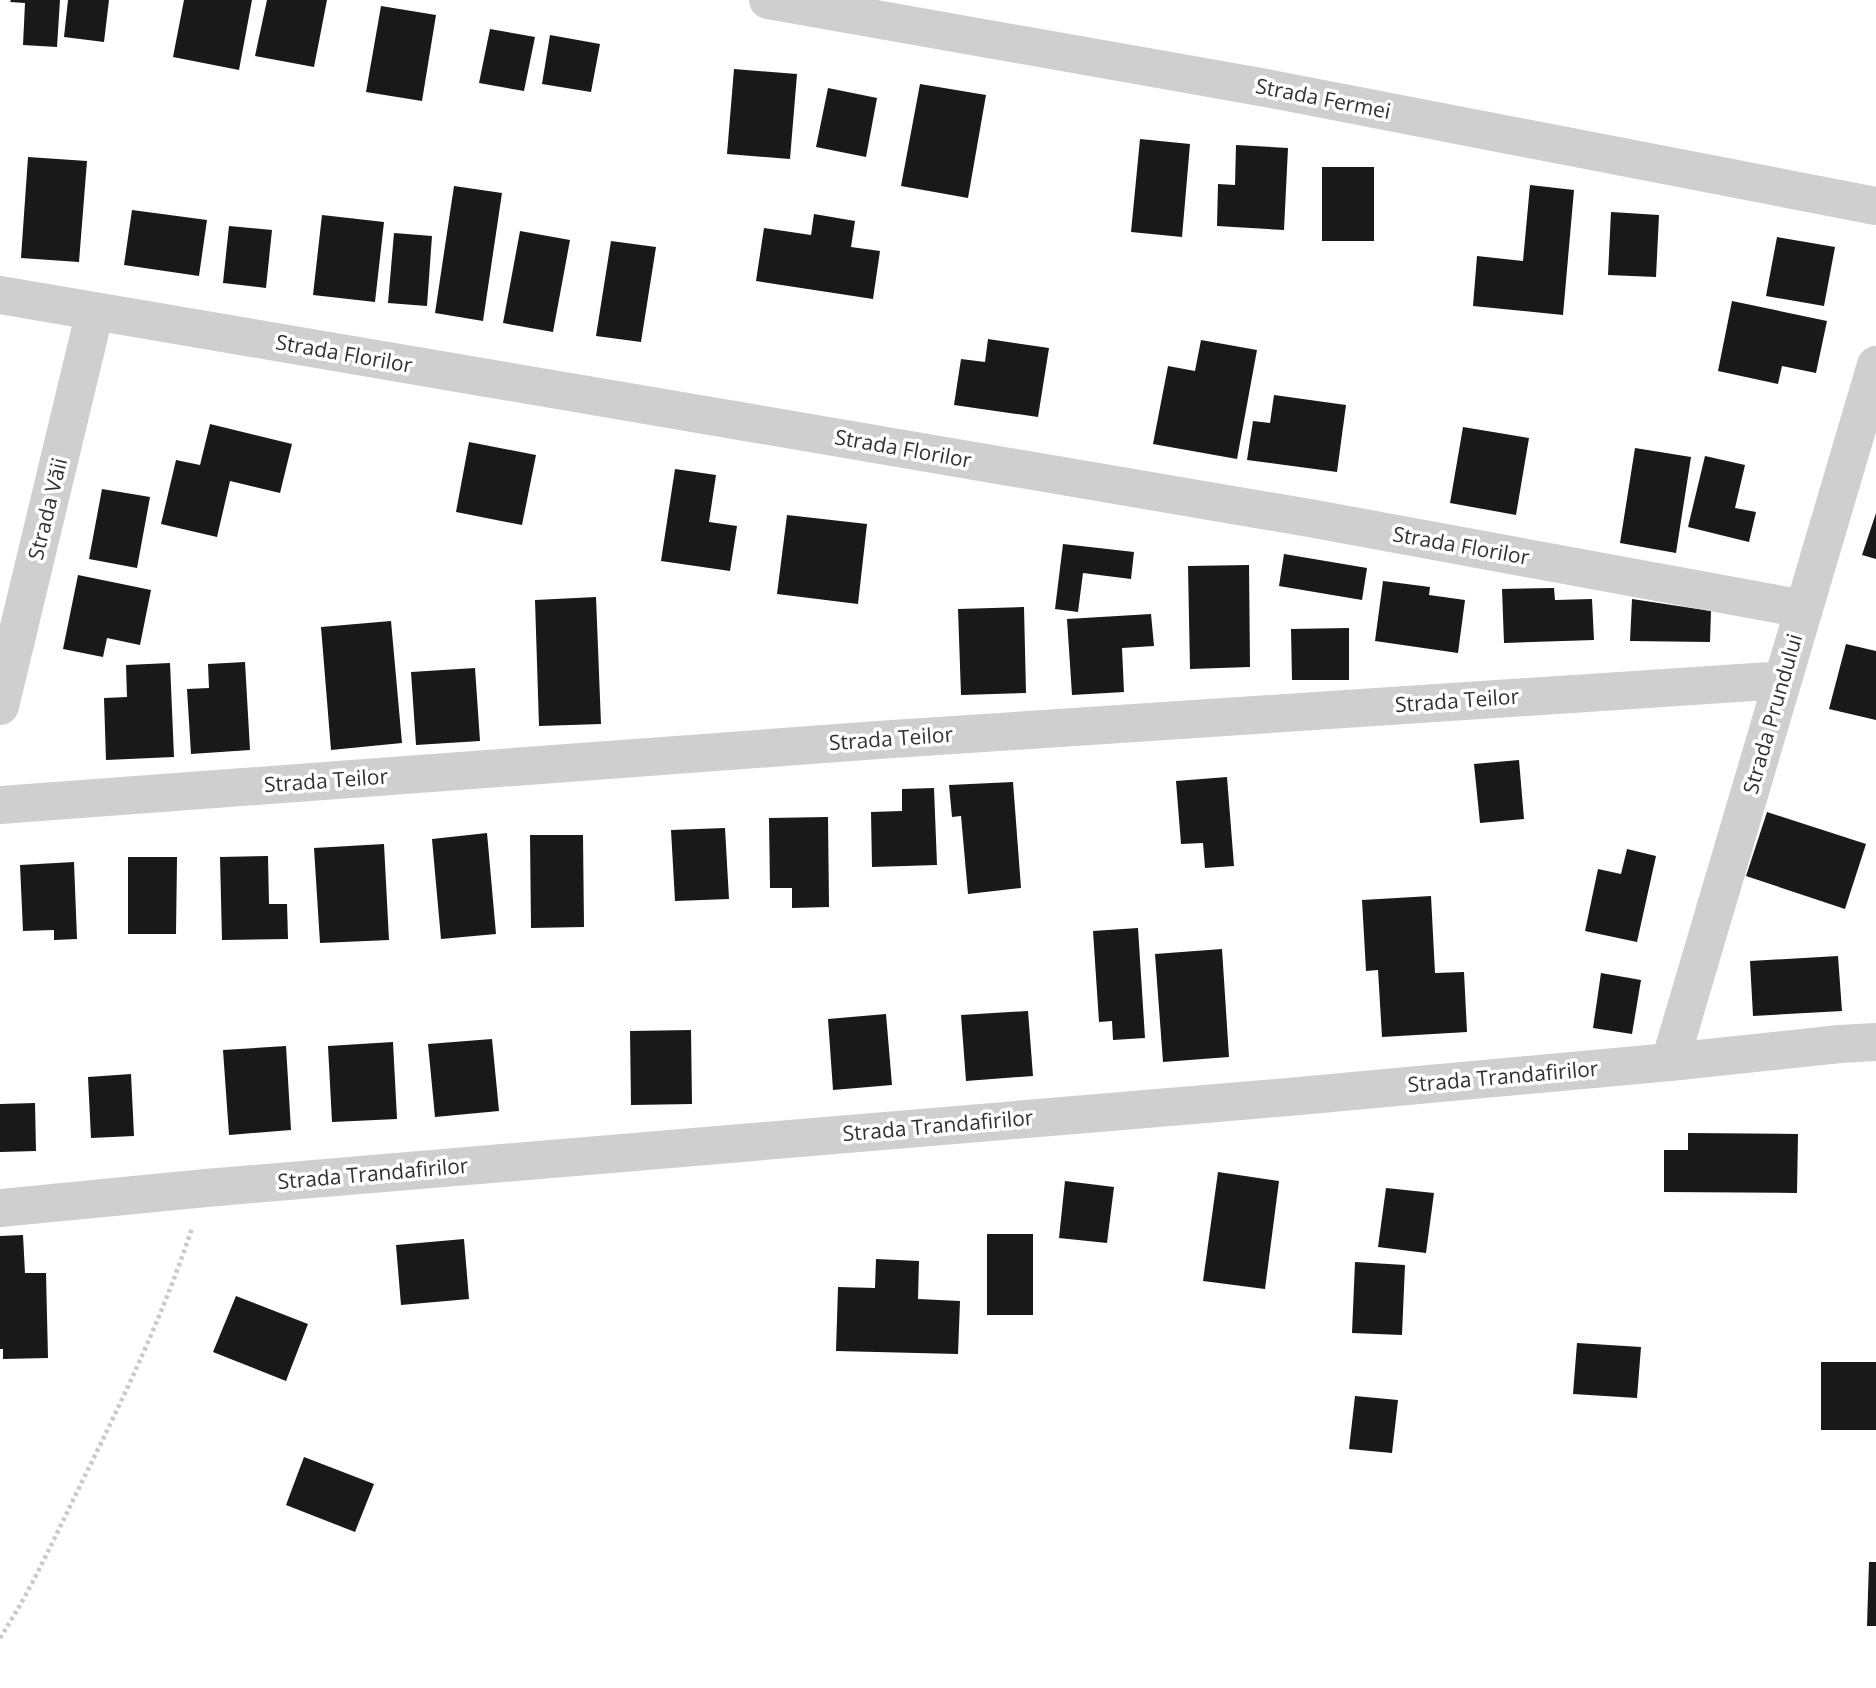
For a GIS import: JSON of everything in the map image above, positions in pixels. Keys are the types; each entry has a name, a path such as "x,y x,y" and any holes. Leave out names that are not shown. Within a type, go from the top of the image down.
{"street":[{"name":"Strada Fermei","path":"768,0 1266,88 1876,206"},
{"name":"Strada Florilor","path":"0,295 1315,519 1804,608"},
{"name":"Strada Văii","path":"0,706 95,311"},
{"name":"Strada Prundului","path":"1670,1062 1876,365"},
{"name":"Strada Teilor","path":"0,806 878,740 1783,680"},
{"name":"Strada Trandafirilor","path":"0,1208 206,1188 1288,1097 1876,1042"}],"path":[{"path":"0,1638 43,1560 131,1383 178,1271 206,1188"}],"building":[{"path":"60,0 57,47 23,45 25,3 10,2"},
{"path":"68,0 109,0 104,42 64,37"},
{"path":"184,0 252,0 239,70 173,57"},
{"path":"267,0 327,0 314,67 255,56"},
{"path":"381,6 436,15 422,101 366,92"},
{"path":"490,29 535,37 524,91 479,83"},
{"path":"550,35 600,44 591,92 542,84"},
{"path":"734,69 797,74 790,159 727,154"},
{"path":"920,84 986,95 968,198 901,186"},
{"path":"828,88 877,98 866,157 816,147"},
{"path":"1140,139 1190,144 1182,237 1131,232"},
{"path":"1236,145 1288,148 1284,230 1217,226 1218,184 1235,185"},
{"path":"28,157 87,161 79,262 21,258"},
{"path":"1322,167 1374,167 1374,241 1322,241"},
{"path":"1530,185 1574,190 1563,315 1473,306 1477,256 1523,261"},
{"path":"454,186 502,193 483,321 435,313"},
{"path":"132,210 207,220 199,276 124,265"},
{"path":"1611,212 1659,215 1656,277 1608,275"},
{"path":"814,214 855,221 851,247 880,251 873,299 756,281 764,228 811,235"},
{"path":"322,215 384,222 375,302 313,295"},
{"path":"229,226 272,230 266,288 223,283"},
{"path":"520,231 570,240 553,332 503,323"},
{"path":"394,233 432,236 427,306 388,303"},
{"path":"1777,237 1835,247 1824,306 1766,296"},
{"path":"611,241 656,247 641,342 596,336"},
{"path":"1732,301 1827,321 1816,373 1782,366 1778,384 1718,371"},
{"path":"988,339 1049,348 1038,417 954,405 961,359 985,362"},
{"path":"1201,340 1257,350 1237,459 1153,444 1168,366 1195,371"},
{"path":"1274,395 1346,405 1337,472 1247,460 1253,421 1270,423"},
{"path":"210,424 292,444 280,493 230,481 217,537 161,524 176,460 200,465"},
{"path":"1463,427 1529,438 1516,515 1450,503"},
{"path":"469,442 536,455 522,525 456,512"},
{"path":"1635,448 1691,457 1676,553 1620,543"},
{"path":"1705,456 1745,465 1735,508 1756,512 1749,542 1688,527"},
{"path":"675,469 716,475 709,522 737,526 730,571 661,561"},
{"path":"102,489 150,497 137,568 89,559"},
{"path":"1876,513 1876,559 1862,555"},
{"path":"787,515 867,524 858,604 777,594"},
{"path":"1063,544 1134,552 1131,579 1083,573 1078,612 1055,609"},
{"path":"1284,554 1367,568 1362,600 1279,586"},
{"path":"1249,565 1250,667 1190,669 1188,566"},
{"path":"78,575 151,590 140,645 107,638 103,657 63,649"},
{"path":"1383,581 1430,587 1429,595 1465,600 1458,653 1375,641"},
{"path":"1554,588 1555,600 1592,599 1594,640 1504,643 1502,589"},
{"path":"596,597 601,724 539,726 535,600"},
{"path":"1632,599 1711,611 1710,642 1630,641"},
{"path":"1024,607 1026,693 961,695 958,609"},
{"path":"1151,614 1154,646 1122,648 1124,692 1072,695 1067,619"},
{"path":"391,621 402,743 331,750 321,627"},
{"path":"1349,628 1349,680 1292,680 1291,629"},
{"path":"1846,644 1876,651 1876,720 1829,709"},
{"path":"245,662 250,750 191,754 187,689 209,688 208,664"},
{"path":"170,663 174,757 106,760 104,698 127,697 126,665"},
{"path":"475,668 480,741 416,745 411,672"},
{"path":"1519,760 1524,819 1480,823 1474,764"},
{"path":"1227,777 1234,866 1205,868 1203,843 1181,844 1176,781"},
{"path":"1013,782 1021,888 968,894 961,816 952,817 949,785"},
{"path":"934,788 937,865 872,867 871,812 902,811 902,789"},
{"path":"1767,812 1866,844 1845,909 1746,876"},
{"path":"828,817 829,907 792,908 792,888 770,888 769,818"},
{"path":"725,828 729,899 675,901 671,830"},
{"path":"487,833 496,934 441,939 432,839"},
{"path":"530,835 583,835 584,927 531,928"},
{"path":"384,844 389,940 320,943 314,848"},
{"path":"1627,849 1656,856 1637,942 1585,931 1598,869 1621,874"},
{"path":"268,856 269,904 287,904 288,939 222,940 220,857"},
{"path":"128,857 177,857 176,934 128,934"},
{"path":"74,862 77,939 54,940 54,930 23,931 20,865"},
{"path":"1431,896 1435,973 1464,972 1467,1032 1382,1037 1378,970 1366,971 1362,900"},
{"path":"1138,928 1145,1038 1113,1040 1112,1021 1099,1022 1093,931"},
{"path":"1222,949 1229,1057 1163,1062 1155,954"},
{"path":"1838,956 1842,1011 1753,1016 1750,961"},
{"path":"1601,973 1641,980 1632,1034 1593,1028"},
{"path":"1028,1011 1033,1076 966,1081 961,1015"},
{"path":"886,1014 892,1085 833,1090 828,1019"},
{"path":"691,1030 692,1104 631,1105 630,1031"},
{"path":"492,1039 499,1111 435,1117 428,1044"},
{"path":"393,1042 397,1119 332,1122 328,1046"},
{"path":"286,1046 291,1130 229,1135 223,1050"},
{"path":"131,1074 134,1136 91,1138 88,1077"},
{"path":"35,1103 36,1151 0,1152 0,1104"},
{"path":"1688,1133 1798,1134 1797,1193 1664,1192 1664,1150 1688,1150"},
{"path":"1218,1172 1279,1181 1265,1289 1203,1281"},
{"path":"1065,1181 1114,1187 1107,1243 1059,1238"},
{"path":"1386,1188 1434,1193 1426,1253 1378,1247"},
{"path":"987,1234 1033,1234 1033,1315 987,1315"},
{"path":"23,1235 25,1273 46,1273 48,1358 3,1359 3,1349 0,1349 0,1236"},
{"path":"464,1239 469,1299 401,1305 396,1245"},
{"path":"876,1259 919,1261 918,1299 960,1301 958,1354 836,1351 838,1287 875,1288"},
{"path":"1355,1262 1405,1265 1402,1335 1352,1333"},
{"path":"236,1296 308,1324 286,1381 213,1352"},
{"path":"1577,1343 1641,1347 1637,1398 1573,1394"},
{"path":"1821,1362 1876,1362 1876,1430 1821,1430"},
{"path":"1355,1396 1398,1400 1392,1453 1349,1449"},
{"path":"304,1457 374,1484 355,1532 286,1505"},
{"path":"1869,1562 1876,1562 1876,1626 1867,1626"}]}
